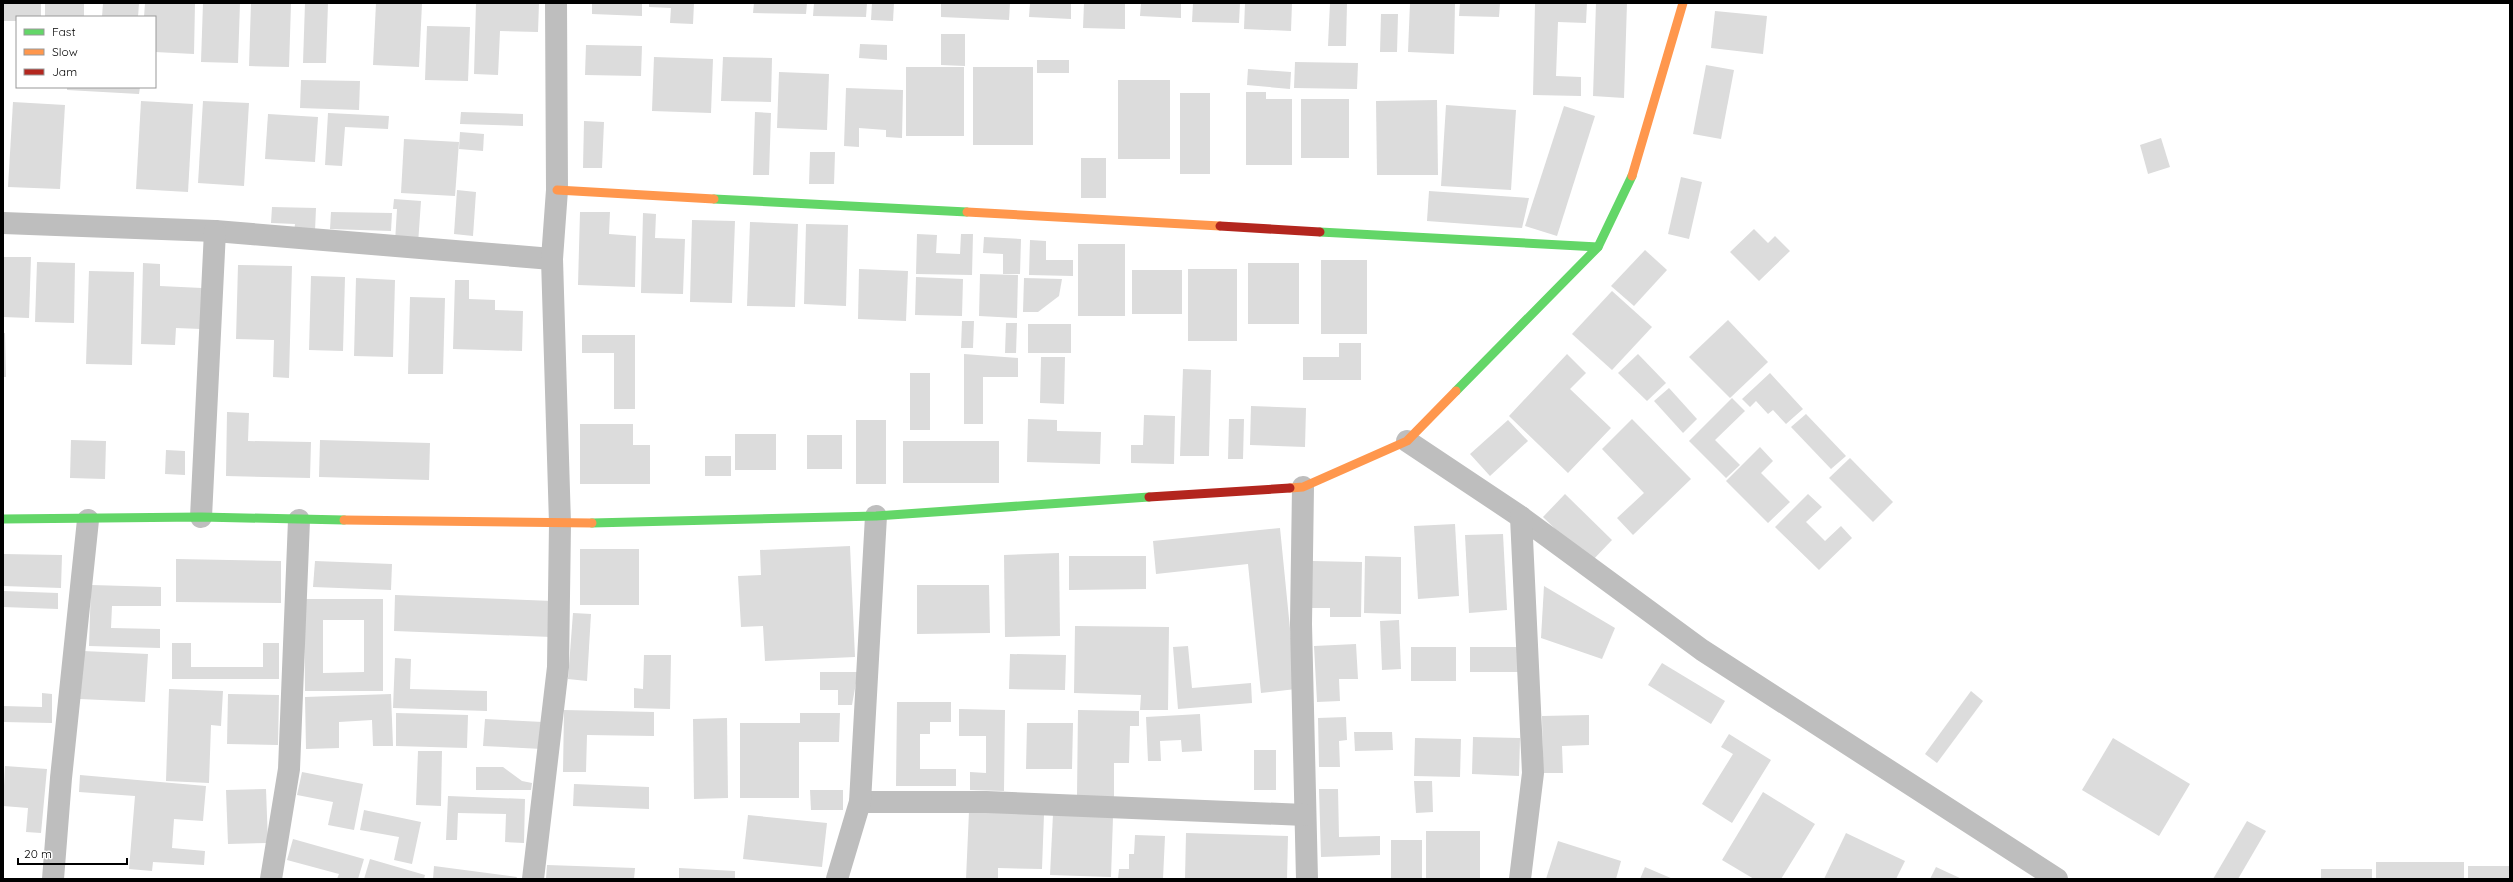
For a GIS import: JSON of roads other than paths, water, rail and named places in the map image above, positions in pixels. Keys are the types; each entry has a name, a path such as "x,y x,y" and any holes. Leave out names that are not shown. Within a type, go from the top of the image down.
{"street":[{"path":"533,879 558,667 560,524 552,259 557,190 556,3"},
{"path":"3,519 88,520 201,517 560,524 876,516 1303,487 1407,441 1598,247 1631,179 1683,3"},
{"path":"557,190 1598,247"},
{"path":"3,224 215,231 552,259"},
{"path":"201,517 215,231"},
{"path":"1407,441 1521,517 1702,650 2026,871 2057,879"},
{"path":"1303,487 1301,624 1307,879"},
{"path":"837,879 860,802 876,516"},
{"path":"1520,879 1533,773 1521,517"},
{"path":"53,879 60,778 88,520"},
{"path":"270,879 289,769 299,520"},
{"path":"860,802 986,802 1305,815"}]}
